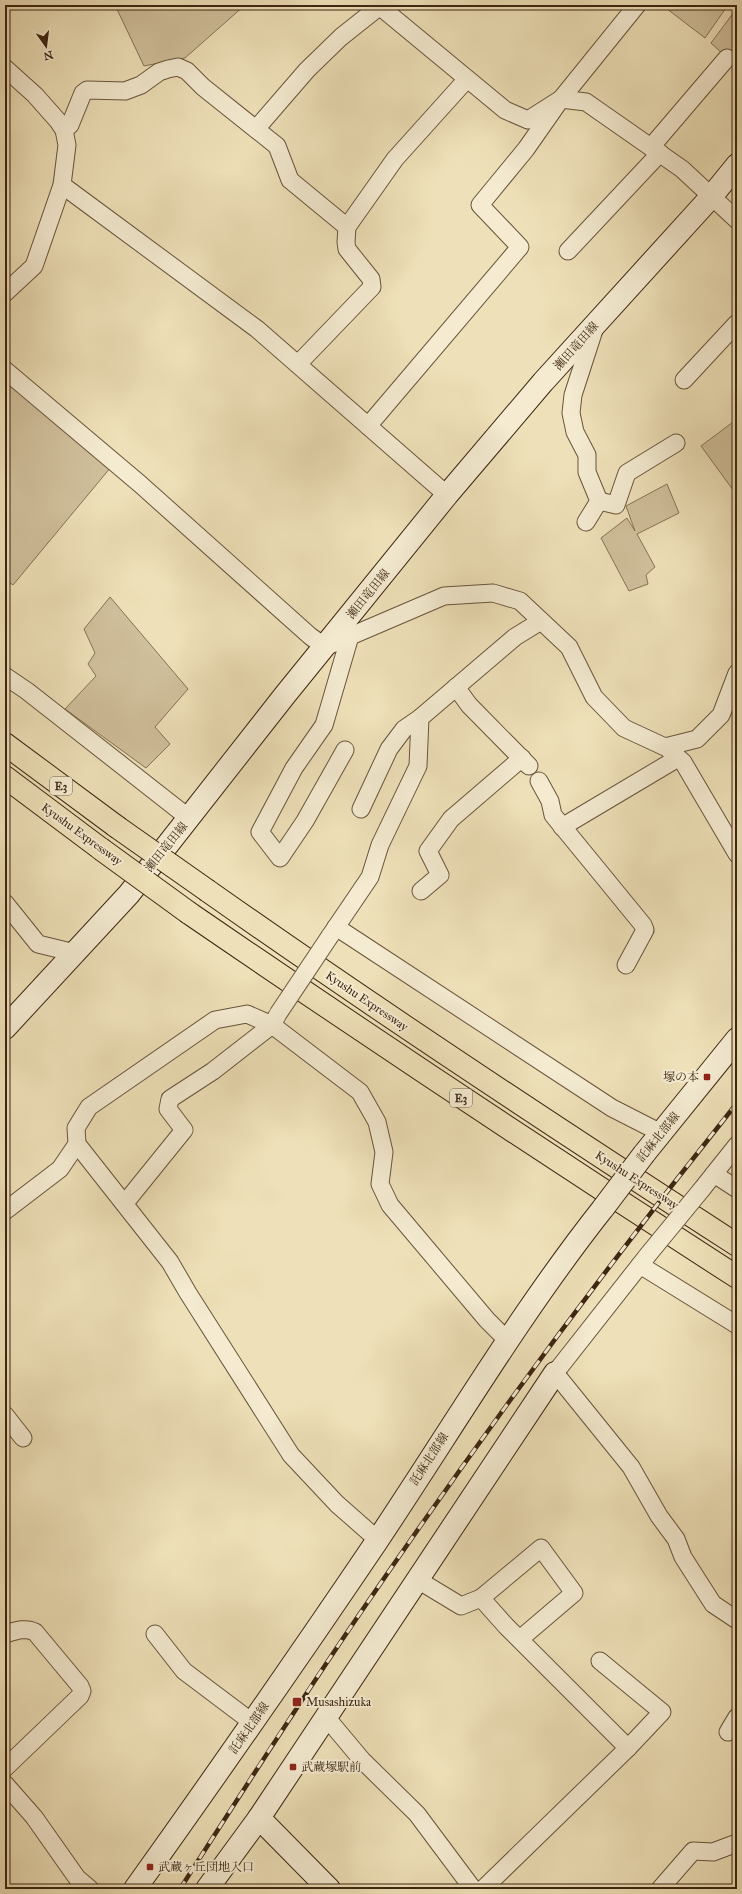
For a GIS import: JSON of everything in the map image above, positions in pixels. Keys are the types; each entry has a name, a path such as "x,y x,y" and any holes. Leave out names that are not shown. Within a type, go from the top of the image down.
{"highway":[{"name":"Kyushu Expressway","path":"5,744 117,827 324,972 576,1141 737,1245"},
{"name":"Kyushu Expressway","path":"5,777 101,849 189,912 380,1044 560,1163 737,1277"}],"main road":[{"name":"瀬田竜田線","path":"5,1028 129,894 285,695 447,495 543,382 711,197 737,165"},
{"name":"託麻北部線","path":"135,1889 378,1540 507,1340 567,1253 644,1154 737,1039"},
{"path":"206,1889 259,1818 555,1373"},
{"path":"259,1818 329,1889"}],"street":[{"path":"368,426 520,247 480,205 526,149 561,99 637,5"},
{"path":"256,129 307,70 341,37 379,6 505,110 528,120 561,99 586,102 682,169 737,220"},
{"path":"568,251 655,150 727,58"},
{"path":"64,130 70,125 83,93 87,90 124,91 141,85 159,72 178,67 187,71 203,87 256,129 280,151 290,180 347,227"},
{"path":"5,68 35,95 64,130 68,145 62,185 34,266 5,293"},
{"path":"298,364 372,287 371,279 347,249 347,227 395,160 467,79"},
{"path":"62,185 257,329 447,495"},
{"path":"597,322 573,396 571,413 575,432 587,455 587,472 599,501"},
{"path":"684,380 737,323"},
{"path":"5,370 134,479 310,636 325,646 444,596 484,592 493,593 520,601 569,647 594,697 624,728 665,747 678,758 684,765 737,854"},
{"path":"599,501 616,505 627,473 676,443"},
{"path":"586,522 599,501"},
{"path":"361,809 389,749 404,729 420,718 515,637 541,621"},
{"path":"345,750 309,814 280,858 260,832 294,768 324,725 350,636"},
{"path":"665,747 697,739 721,715 737,673"},
{"path":"5,676 27,691 189,818"},
{"path":"421,891 440,875 428,850 451,819 526,762 469,705 456,686"},
{"path":"125,1204 184,1130 168,1109 170,1099 213,1071 275,1019 370,877 380,845 418,766 420,718"},
{"path":"562,827 678,758"},
{"path":"540,781 550,801 554,815 562,827 643,925 645,930 626,965"},
{"path":"5,903 38,944 75,953"},
{"path":"333,931 612,1108 661,1133"},
{"path":"378,1540 337,1504 292,1455 188,1293 170,1262 77,1144 76,1128 89,1107 215,1020 246,1014 275,1019 360,1092 377,1122 384,1152 380,1184 390,1205 487,1320 507,1340"},
{"path":"5,1211 60,1169 77,1144"},
{"path":"737,1145 555,1373 632,1467 659,1516 676,1538 683,1557 713,1604 737,1620"},
{"path":"714,1174 737,1189"},
{"path":"644,1261 737,1325"},
{"path":"5,1415 23,1438"},
{"path":"418,1580 461,1606 481,1598 541,1548 574,1593 520,1638"},
{"path":"481,1598 506,1626 520,1638 628,1748"},
{"path":"5,1768 80,1696 82,1691 80,1686 35,1632 30,1630 6,1632"},
{"path":"155,1634 184,1671 252,1723"},
{"path":"483,1889 628,1748 662,1712 600,1661"},
{"path":"326,1717 362,1760 417,1814 473,1889"},
{"path":"728,1732 737,1717"},
{"path":"5,1784 34,1816 77,1878 90,1889"},
{"path":"660,1889 693,1851 713,1852 737,1843"}],"shaded area":[{"path":"115,5 245,5 185,58 144,66"},
{"path":"662,5 728,5 705,38"},
{"path":"737,8 737,67 711,43"},
{"path":"5,378 111,467 13,585 5,579"},
{"path":"737,419 737,487 733,490 701,446"},
{"path":"667,484 679,513 637,534 655,567 646,575 648,584 629,591 601,538 627,518 635,531 626,506"},
{"path":"110,597 188,689 155,727 170,744 146,768 65,709 96,676 88,664 95,653 84,629"}],"railway":[{"path":"180,1889 316,1678 453,1480 592,1290 737,1103"}],"place":[{"name":"塚の本","path":"707,1077"},
{"name":"Musashizuka","path":"297,1702"},
{"name":"武蔵塚駅前","path":"293,1767"},
{"name":"武蔵ヶ丘団地入口","path":"150,1867"}]}
